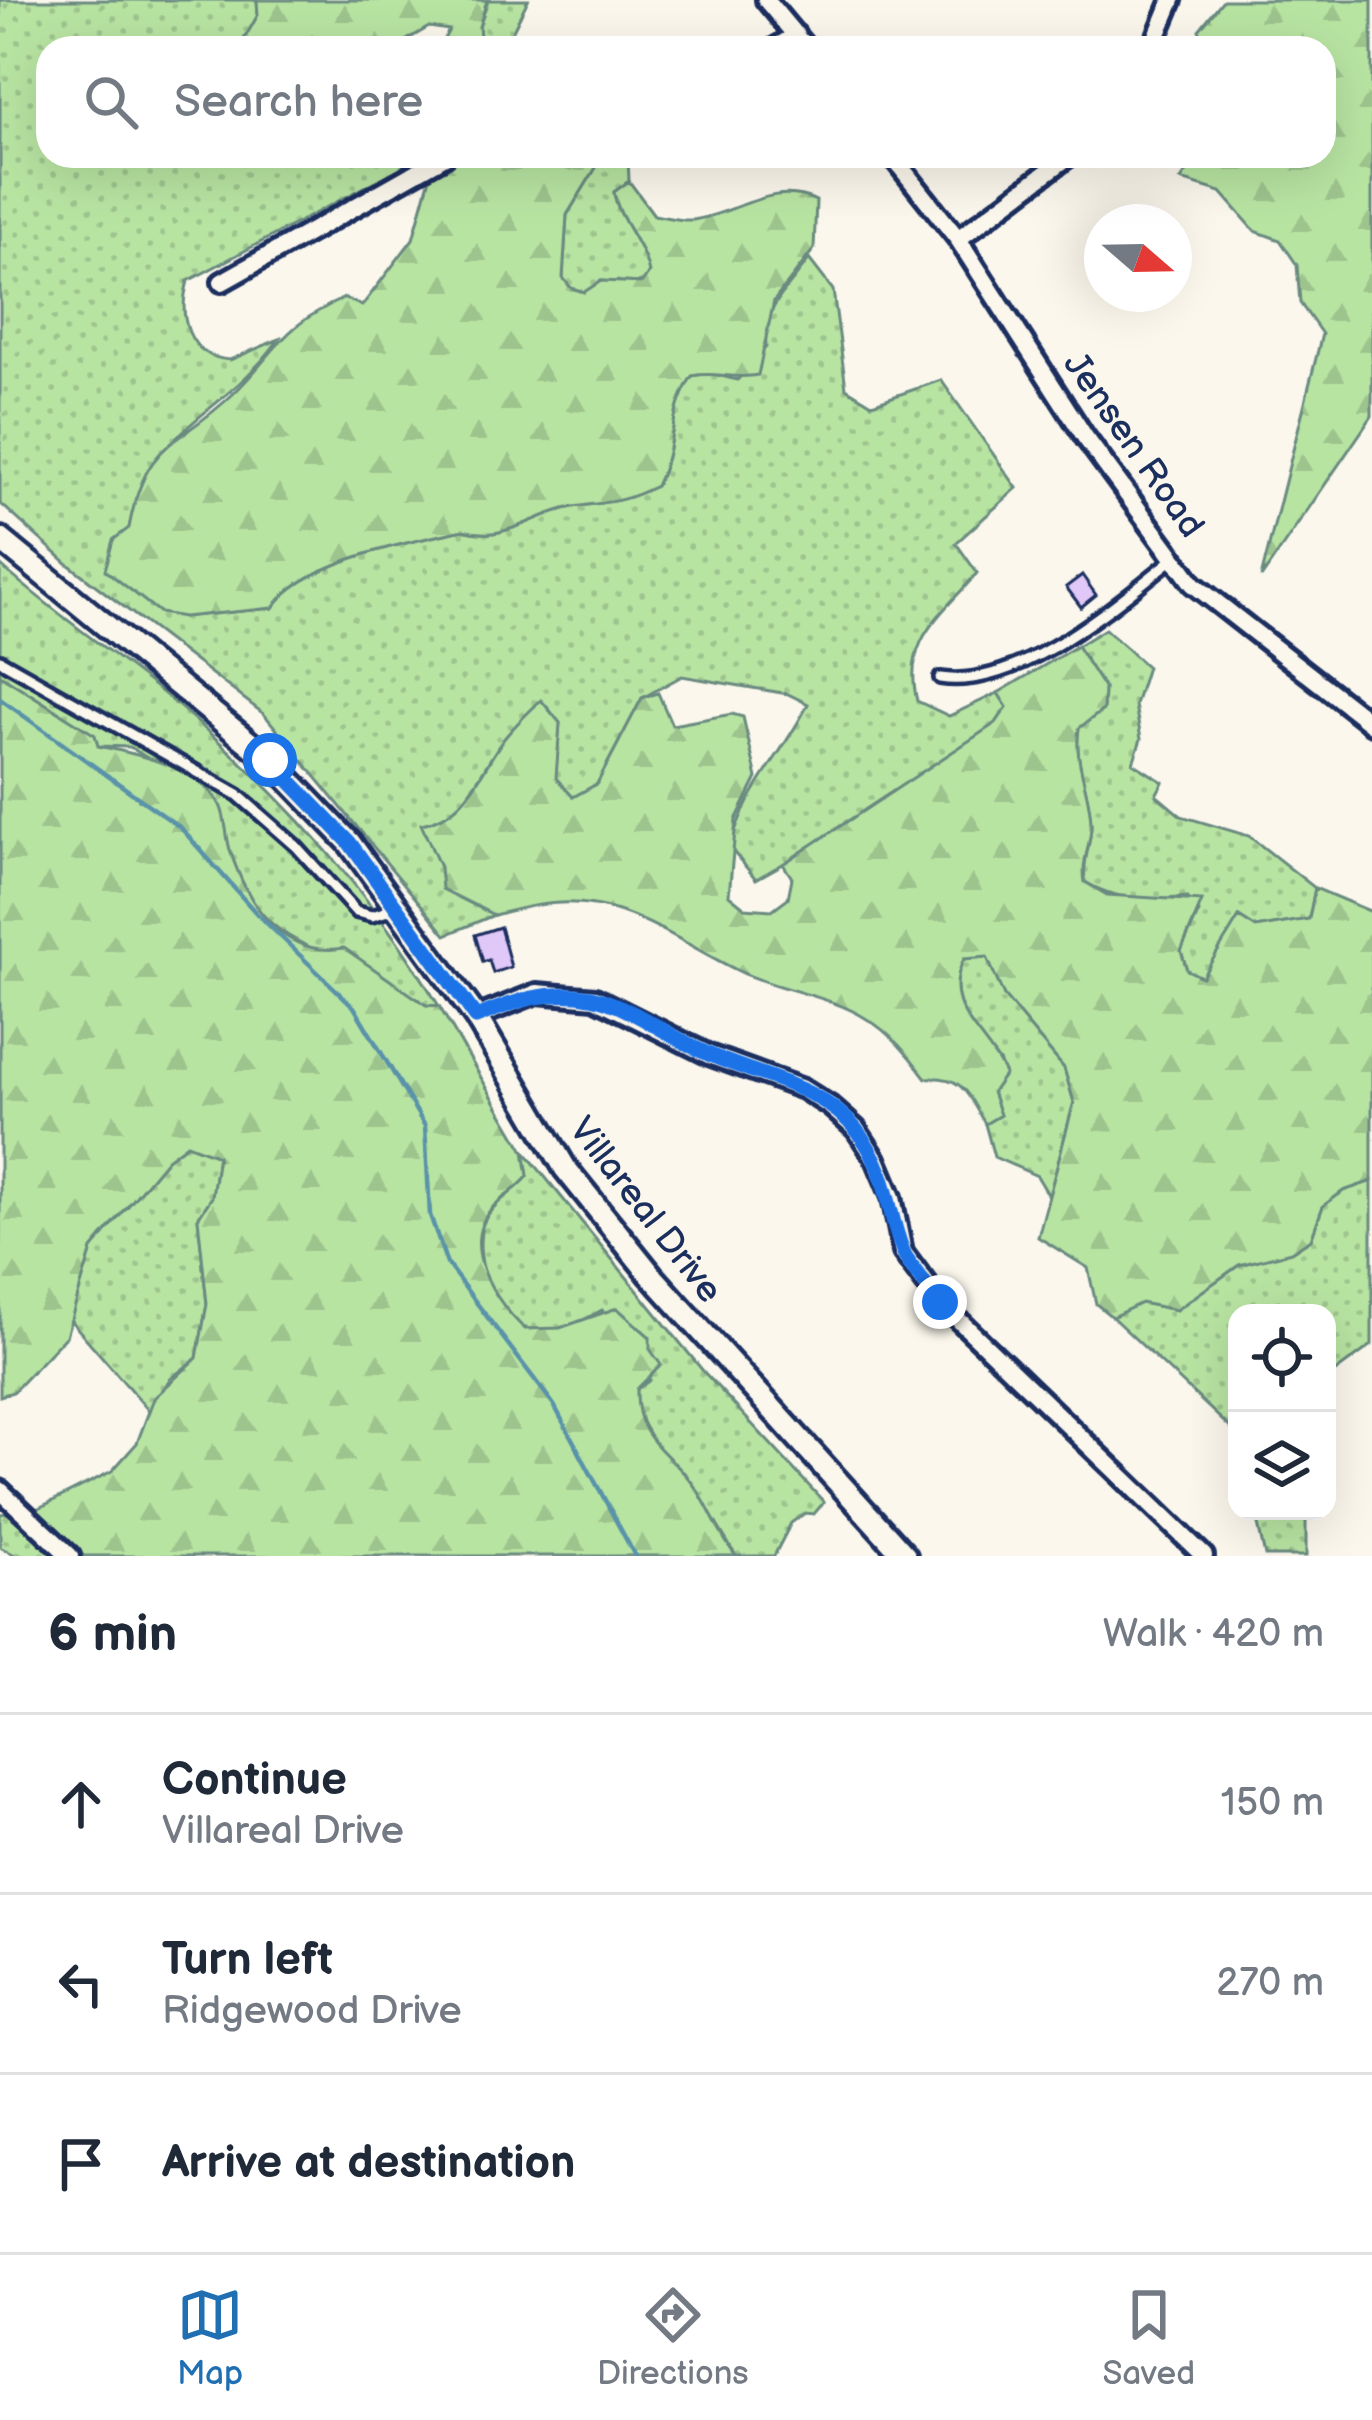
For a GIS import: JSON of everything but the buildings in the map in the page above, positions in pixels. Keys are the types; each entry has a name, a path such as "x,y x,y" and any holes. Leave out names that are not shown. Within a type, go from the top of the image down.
{"street":[{"path":"766,0 796,36"},
{"path":"1157,36 1172,0"},
{"path":"222,282 425,168"},
{"name":"Jensen Road","path":"902,168 958,239 1084,437 1173,559 1226,613 1372,724"},
{"path":"958,239 1054,168"},
{"name":"Villareal Drive","path":"0,539 270,760 349,842 476,1017 565,1168 651,1274 899,1554"},
{"path":"476,1017 537,993 595,998 709,1055 803,1089 830,1106 856,1129 876,1160 892,1197 903,1252 940,1302 1204,1556"},
{"path":"0,1490 70,1556"}],"lane":[{"path":"940,678 968,682 1010,670 1108,610 1173,559"},
{"path":"0,660 238,795 296,846 356,912 372,916 397,908"}],"green space":[{"path":"0,0 257,0 258,15 246,36 36,36 36,168 400,168 188,281 186,321 195,343 204,351 230,360 279,339 235,388 170,444 139,494 129,528 183,617 272,608 308,578 360,556 463,530 506,530 656,486 678,404 692,376 709,373 737,380 766,347 773,309 809,259 833,290 846,388 872,404 941,380 1017,488 956,543 977,573 928,631 915,661 914,680 917,701 949,716 998,693 1007,707 996,723 824,841 756,879 730,848 754,791 808,704 788,694 682,676 642,698 597,784 573,797 555,778 560,723 541,700 504,738 460,804 422,824 440,867 443,889 494,915 446,935 264,714 68,564 0,503"},
{"path":"257,0 487,0 480,36 446,36 449,30 429,27 414,36 246,36 258,15"},
{"path":"488,0 528,0 510,36 480,36"},
{"path":"1223,0 1372,0 1372,416 1261,578 1322,334 1300,303 1297,265 1280,240 1255,231 1221,192 1181,180 1190,168 1336,168 1336,36 1202,36 1199,30"},
{"path":"443,168 596,168 567,215 563,278 571,288 584,292 601,281 642,283 649,273 614,192 629,181 654,215 684,220 709,217 770,196 785,194 816,201 814,249 774,301 758,375 692,376 679,404 656,486 506,530 463,530 359,556 308,578 273,608 183,617 160,613 105,570 113,540 129,528 145,476 166,447 233,394 293,329 344,298 362,306 413,239 431,174"},
{"path":"596,168 628,168 629,181 614,192 649,272 643,283 601,281 585,292 571,288 563,278 567,215"},
{"path":"0,565 174,702 250,770 352,882 439,1006 426,1005 293,938 269,921 248,895 232,858 220,805 130,747 98,746 72,721 0,675"},
{"path":"1105,629 1147,667 1135,705 1141,739 1133,763 1163,782 1156,795 1181,816 1249,836 1315,888 1309,919 1256,928 1239,917 1203,978 1187,970 1181,951 1199,912 1186,897 1134,898 1085,882 1091,825 1078,753 1079,728 1103,710 1104,688 1077,646"},
{"path":"1077,646 1104,688 1103,710 1079,728 1078,753 1091,825 1085,882 1107,895 1202,901 1181,951 1187,970 1202,977 1239,917 1256,928 1309,919 1315,888 1372,912 1372,1181 1343,1191 1323,1206 1311,1239 1291,1252 1239,1265 1176,1310 1141,1303 1112,1317 1096,1304 1088,1268 1038,1237 1074,1102 1064,1068 1004,996 987,957 964,959 957,992 968,1020 1005,1074 992,1092 1000,1115 985,1124 957,1083 926,1078 884,1031 838,1005 745,974 653,925 614,910 556,903 494,915 442,889 440,867 421,824 460,804 505,737 541,700 560,723 556,778 573,797 597,784 642,698 658,693 672,725 732,714 743,717 757,778 736,820 729,895 745,908 772,910 788,898 792,878 783,864 996,723 1007,707 998,693"},
{"path":"0,675 95,735 98,746 165,764 211,792 222,810 230,850 246,889 285,936 302,945 344,948 426,1005 439,1006 524,1151 528,1176 482,1223 480,1256 493,1289 525,1329 560,1328 617,1308 650,1337 650,1349 661,1365 637,1389 642,1423 698,1491 736,1556 84,1556 37,1509 112,1471 137,1443 154,1398 197,1358 207,1304 198,1218 212,1197 218,1156 187,1144 167,1159 92,1249 66,1336 13,1392 0,1396"},
{"path":"987,957 1004,996 1064,1068 1074,1102 1049,1196 1037,1176 994,1157 985,1124 1000,1115 992,1092 1000,1063 965,1015 957,989 963,959"},
{"path":"187,1144 218,1155 212,1197 198,1218 207,1304 197,1358 170,1379 149,1411 70,1320 92,1249 167,1159"},
{"path":"524,1151 703,1371 824,1502 814,1514 805,1513 791,1523 774,1556 736,1556 686,1474 664,1459 636,1413 637,1389 650,1380 602,1310 568,1326 540,1330 517,1324 496,1301 483,1269 480,1237 491,1210 528,1176"},
{"path":"1372,1181 1372,1345 1336,1371 1336,1304 1228,1304 1228,1426 1112,1317 1141,1303 1176,1310 1239,1265 1291,1251 1311,1239 1323,1206 1343,1191"},
{"path":"14,1512 56,1556 17,1556 0,1547 0,1514"},
{"path":"1257,1520 1306,1520 1306,1556 1265,1556"}],"waterway":[{"path":"0,699 181,828 257,914 354,1007 425,1126 430,1215 447,1264 554,1405 635,1556"}],"route":[{"path":"270,760 349,842 476,1017 537,993 595,998 709,1055 803,1089 830,1106 856,1129 876,1160 892,1197 903,1252 940,1302"}]}
